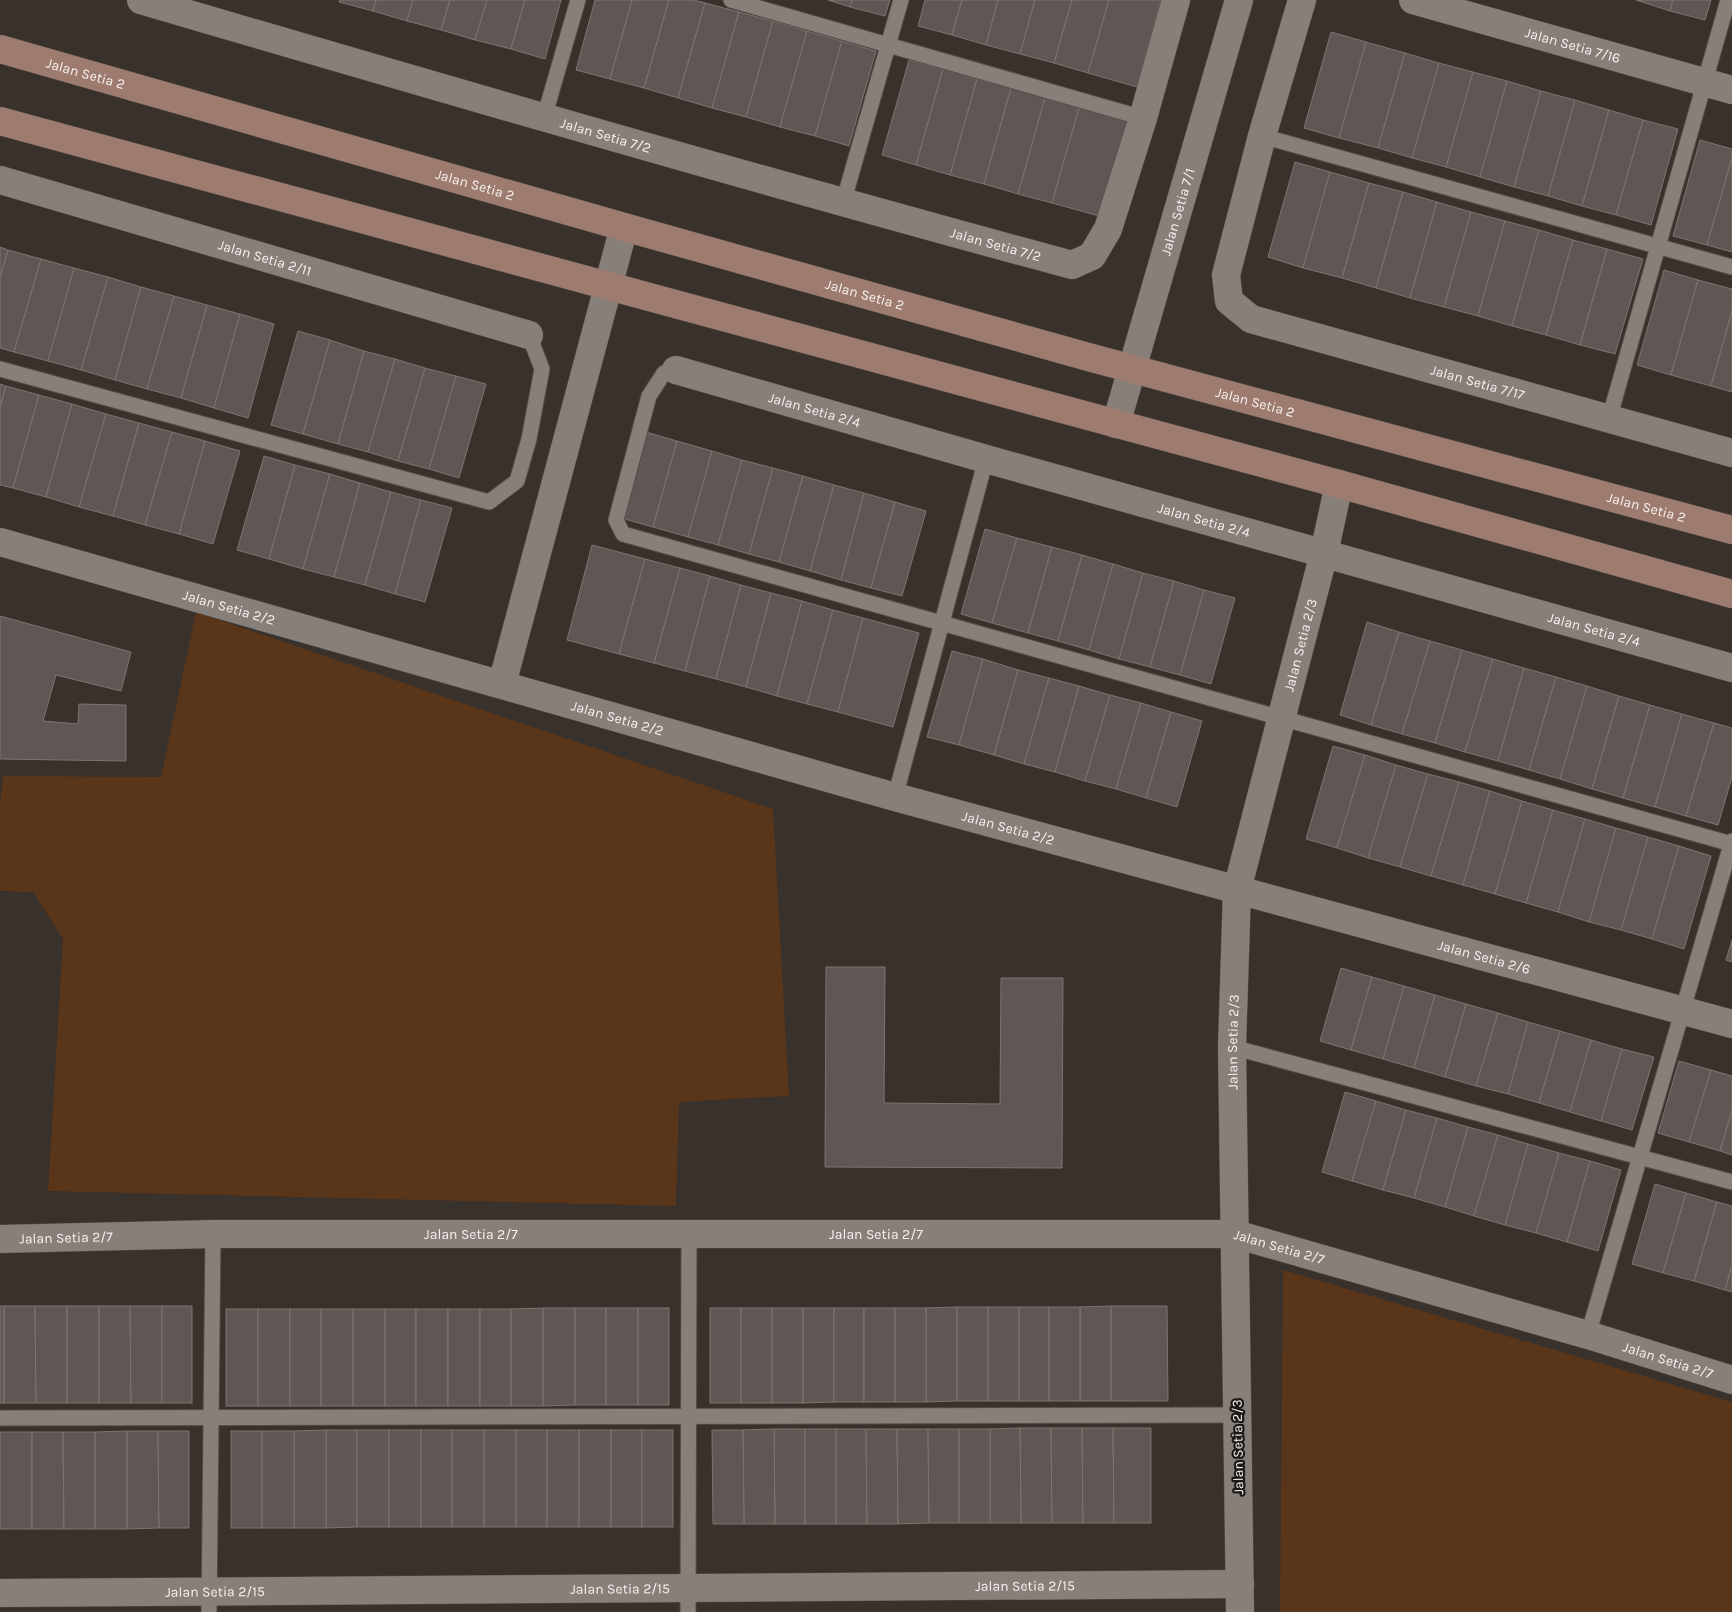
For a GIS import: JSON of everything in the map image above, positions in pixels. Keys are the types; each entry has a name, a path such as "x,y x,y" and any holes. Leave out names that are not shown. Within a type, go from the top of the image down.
{"street":[{"name":"Jalan Setia 7/2","path":"141,0 544,118 843,203 1072,265 1092,256 1108,229 1143,118"},
{"path":"1143,118 1176,0"},
{"name":"Jalan Setia 7/1","path":"1116,424 1239,0"},
{"path":"1262,136 1302,0"},
{"name":"Jalan Setia 7/16","path":"1413,0 1732,90"},
{"name":"Jalan Setia 2","path":"0,49 624,228 1732,530"},
{"path":"0,121 1339,484 1732,594"},
{"name":"Jalan Setia 7/17","path":"1262,136 1226,275 1228,301 1251,319 1732,453"},
{"name":"Jalan Setia 2/11","path":"0,180 529,335"},
{"path":"502,684 624,228"},
{"name":"Jalan Setia 2/4","path":"676,370 1732,668"},
{"name":"Jalan Setia 2/3","path":"1240,1612 1232,1047 1238,890 1324,554 1339,484"},
{"name":"Jalan Setia 2/2","path":"0,542 895,796 1238,890"},
{"name":"Jalan Setia 2/6","path":"1238,890 1732,1024"},
{"name":"Jalan Setia 2/7","path":"0,1239 214,1234 1235,1234 1588,1335 1732,1380"},
{"name":"Jalan Setia 2/15","path":"0,1593 210,1602 688,1600 1240,1584"}],"lane":[{"path":"544,118 578,0"},
{"path":"731,0 1143,118"},
{"path":"843,203 901,0"},
{"path":"1609,419 1728,0"},
{"path":"1262,136 1732,268"},
{"path":"0,369 489,502 517,481 529,439 542,369 529,335"},
{"path":"676,370 664,373 649,396 616,520 623,534 1732,843 1588,1335"},
{"path":"895,796 986,459"},
{"path":"1232,1047 1732,1182"},
{"path":"210,1602 214,1234"},
{"path":"688,1600 689,1234"},
{"path":"0,1418 1238,1415"}],"shaded area":[{"path":"196,612 773,809 789,1096 679,1102 676,1206 48,1191 63,939 33,892 0,891 0,805 3,776 161,777"},
{"path":"1283,1270 1732,1402 1732,1612 1280,1612"}],"building":[{"path":"340,0 376,0 373,11 339,2"},
{"path":"376,0 413,0 407,21 373,11"},
{"path":"413,0 450,0 441,30 407,21"},
{"path":"450,0 487,0 475,40 441,30"},
{"path":"487,0 525,0 511,49 475,40"},
{"path":"525,0 561,0 545,59 511,49"},
{"path":"595,0 632,0 610,79 576,70"},
{"path":"632,0 669,0 644,88 610,79"},
{"path":"669,0 694,0 705,3 678,98 644,88"},
{"path":"828,0 852,0 850,7"},
{"path":"852,0 890,0 885,16 850,7"},
{"path":"925,0 962,0 952,35 918,26"},
{"path":"962,0 998,0 986,45 952,35"},
{"path":"998,0 1035,0 1020,54 986,45"},
{"path":"1035,0 1072,0 1054,63 1020,54"},
{"path":"1072,0 1109,0 1088,73 1054,63"},
{"path":"1109,0 1161,0 1137,87 1088,73"},
{"path":"1636,0 1673,0 1670,11"},
{"path":"1673,0 1711,0 1705,20 1670,11"},
{"path":"705,3 739,12 712,108 678,98"},
{"path":"739,12 773,21 746,117 712,108"},
{"path":"773,21 807,31 780,127 746,117"},
{"path":"807,31 842,41 815,136 780,127"},
{"path":"1331,32 1366,42 1339,138 1304,128"},
{"path":"842,41 876,51 849,146 815,136"},
{"path":"1366,42 1405,53 1378,148 1339,138"},
{"path":"1405,53 1439,63 1412,158 1378,148"},
{"path":"909,60 943,69 916,165 882,155"},
{"path":"1439,63 1473,72 1446,167 1412,158"},
{"path":"943,69 977,79 950,175 916,165"},
{"path":"1473,72 1507,81 1480,177 1446,167"},
{"path":"977,79 1011,88 984,184 950,175"},
{"path":"1507,81 1541,91 1514,187 1480,177"},
{"path":"1011,88 1045,98 1018,194 984,184"},
{"path":"1541,91 1575,100 1548,196 1514,187"},
{"path":"1045,98 1079,108 1052,203 1018,194"},
{"path":"1575,100 1609,110 1582,206 1548,196"},
{"path":"1079,108 1130,122 1103,217 1052,203"},
{"path":"1609,110 1643,120 1616,215 1582,206"},
{"path":"1643,120 1678,129 1651,225 1616,215"},
{"path":"1700,140 1732,149 1732,158 1707,245 1673,236"},
{"path":"1732,158 1732,252 1707,245"},
{"path":"1295,162 1330,172 1303,268 1268,257"},
{"path":"1330,172 1369,183 1342,278 1303,268"},
{"path":"1369,183 1403,192 1376,288 1342,278"},
{"path":"1403,192 1437,202 1410,298 1376,288"},
{"path":"1437,202 1471,212 1444,307 1410,298"},
{"path":"1471,212 1505,221 1478,316 1444,307"},
{"path":"1505,221 1539,230 1512,326 1478,316"},
{"path":"1539,230 1573,240 1546,335 1512,326"},
{"path":"1573,240 1607,249 1580,345 1546,335"},
{"path":"0,247 8,250 0,278"},
{"path":"1607,249 1643,259 1615,354 1580,345"},
{"path":"8,250 41,259 14,352 0,348 0,278"},
{"path":"41,259 74,268 48,361 14,352"},
{"path":"74,268 108,277 81,370 48,361"},
{"path":"1664,270 1698,280 1671,375 1637,365"},
{"path":"108,277 141,287 115,380 81,370"},
{"path":"1698,280 1732,289 1732,311 1711,386 1671,375"},
{"path":"141,287 174,296 147,389 115,380"},
{"path":"174,296 207,305 181,398 147,389"},
{"path":"207,305 240,314 214,408 181,398"},
{"path":"1732,311 1732,392 1711,386"},
{"path":"240,314 274,324 248,418 214,408"},
{"path":"298,331 330,340 303,434 271,425"},
{"path":"330,340 364,351 338,444 303,434"},
{"path":"364,351 395,359 368,452 338,444"},
{"path":"395,359 425,368 398,461 368,452"},
{"path":"425,368 456,376 429,469 398,461"},
{"path":"456,376 486,384 459,478 429,469"},
{"path":"0,384 6,386 0,407"},
{"path":"6,386 39,395 13,488 0,485 0,407"},
{"path":"39,395 72,404 46,497 13,488"},
{"path":"72,404 106,414 79,507 46,497"},
{"path":"106,414 139,423 113,516 79,507"},
{"path":"139,423 172,432 145,525 113,516"},
{"path":"172,432 205,441 179,534 145,525"},
{"path":"646,432 677,441 653,527 621,518"},
{"path":"205,441 240,451 213,544 179,534"},
{"path":"677,441 712,451 688,537 653,527"},
{"path":"712,451 742,460 718,545 688,537"},
{"path":"264,456 295,465 269,559 237,550"},
{"path":"742,460 773,468 749,554 718,545"},
{"path":"295,465 330,474 303,569 269,559"},
{"path":"773,468 803,476 779,562 749,554"},
{"path":"330,474 360,483 334,577 303,569"},
{"path":"803,476 834,485 810,571 779,562"},
{"path":"360,483 391,492 365,585 334,577"},
{"path":"834,485 864,493 841,580 810,571"},
{"path":"391,492 421,500 395,594 365,585"},
{"path":"864,493 895,502 871,588 841,580"},
{"path":"421,500 452,508 425,602 395,594"},
{"path":"895,502 926,511 902,596 871,588"},
{"path":"985,529 1017,538 992,623 961,614"},
{"path":"1017,538 1052,547 1028,633 992,623"},
{"path":"592,545 645,559 619,654 567,640"},
{"path":"1052,547 1082,555 1058,641 1028,633"},
{"path":"1082,555 1113,564 1089,650 1058,641"},
{"path":"645,559 680,568 654,663 619,654"},
{"path":"1113,564 1143,573 1119,659 1089,650"},
{"path":"680,568 710,576 685,671 654,663"},
{"path":"1143,573 1174,581 1150,667 1119,659"},
{"path":"710,576 741,585 716,679 685,671"},
{"path":"1174,581 1204,590 1180,675 1150,667"},
{"path":"741,585 771,593 746,687 716,679"},
{"path":"1204,590 1235,598 1211,684 1180,675"},
{"path":"771,593 802,601 777,696 746,687"},
{"path":"802,601 833,610 807,704 777,696"},
{"path":"833,610 863,618 838,712 807,704"},
{"path":"0,616 131,652 121,691 56,675 43,721 78,724 79,704 126,705 126,761 0,759"},
{"path":"863,618 919,633 893,727 838,712"},
{"path":"1367,622 1399,632 1371,725 1340,715"},
{"path":"1399,632 1430,641 1402,734 1371,725"},
{"path":"1430,641 1462,650 1435,743 1402,734"},
{"path":"1462,650 1493,659 1465,752 1435,743"},
{"path":"952,651 983,659 959,745 927,737"},
{"path":"983,659 1018,670 994,755 959,745"},
{"path":"1493,659 1524,668 1498,761 1465,752"},
{"path":"1524,668 1556,677 1529,770 1498,761"},
{"path":"1018,670 1049,678 1024,764 994,755"},
{"path":"1556,677 1587,686 1560,779 1529,770"},
{"path":"1049,678 1079,686 1055,772 1024,764"},
{"path":"1079,686 1110,695 1085,781 1055,772"},
{"path":"1587,686 1619,696 1592,789 1560,779"},
{"path":"1110,695 1141,703 1116,789 1085,781"},
{"path":"1619,696 1650,705 1623,798 1592,789"},
{"path":"1141,703 1171,712 1146,798 1116,789"},
{"path":"1650,705 1682,714 1655,807 1623,798"},
{"path":"1171,712 1202,721 1177,807 1146,798"},
{"path":"1682,714 1714,723 1686,816 1655,807"},
{"path":"1714,723 1732,728 1732,777 1718,825 1686,816"},
{"path":"1333,746 1365,755 1337,848 1306,839"},
{"path":"1365,755 1396,765 1368,858 1337,848"},
{"path":"1396,765 1428,774 1400,867 1368,858"},
{"path":"1428,774 1459,782 1431,876 1400,867"},
{"path":"1459,782 1490,791 1463,885 1431,876"},
{"path":"1490,791 1522,801 1495,894 1463,885"},
{"path":"1522,801 1553,810 1526,903 1495,894"},
{"path":"1553,810 1585,819 1558,912 1526,903"},
{"path":"1585,819 1616,828 1589,922 1558,912"},
{"path":"1616,828 1648,837 1621,930 1589,922"},
{"path":"1648,837 1679,846 1652,939 1621,930"},
{"path":"1679,846 1711,856 1684,949 1652,939"},
{"path":"1732,940 1732,962 1726,960"},
{"path":"826,967 885,967 884,1103 1000,1104 1001,978 1063,978 1062,1168 825,1167"},
{"path":"1341,968 1372,977 1351,1050 1320,1041"},
{"path":"1372,977 1404,986 1383,1059 1351,1050"},
{"path":"1404,986 1435,995 1414,1068 1383,1059"},
{"path":"1435,995 1466,1004 1445,1077 1414,1068"},
{"path":"1466,1004 1498,1013 1476,1086 1445,1077"},
{"path":"1498,1013 1528,1022 1508,1094 1476,1086"},
{"path":"1528,1022 1560,1031 1539,1103 1508,1094"},
{"path":"1560,1031 1591,1040 1570,1112 1539,1103"},
{"path":"1591,1040 1622,1049 1601,1121 1570,1112"},
{"path":"1622,1049 1654,1057 1632,1130 1601,1121"},
{"path":"1679,1061 1711,1070 1689,1142 1658,1133"},
{"path":"1711,1070 1732,1076 1732,1111 1720,1151 1689,1142"},
{"path":"1345,1092 1376,1101 1352,1181 1322,1172"},
{"path":"1376,1101 1406,1110 1383,1190 1352,1181"},
{"path":"1406,1110 1437,1118 1414,1198 1383,1190"},
{"path":"1732,1111 1732,1155 1720,1151"},
{"path":"1437,1118 1468,1127 1445,1207 1414,1198"},
{"path":"1468,1127 1498,1135 1474,1216 1445,1207"},
{"path":"1498,1135 1528,1144 1505,1225 1474,1216"},
{"path":"1528,1144 1559,1153 1536,1233 1505,1225"},
{"path":"1559,1153 1590,1161 1567,1242 1536,1233"},
{"path":"1590,1161 1621,1170 1598,1251 1567,1242"},
{"path":"1655,1184 1686,1193 1663,1273 1632,1264"},
{"path":"1686,1193 1717,1202 1694,1281 1663,1273"},
{"path":"1717,1202 1732,1206 1732,1265 1725,1290 1694,1281"},
{"path":"1732,1265 1732,1292 1725,1290"},
{"path":"0,1306 4,1306 4,1403 0,1403"},
{"path":"4,1306 35,1306 36,1403 4,1403"},
{"path":"35,1306 67,1306 67,1403 36,1403"},
{"path":"67,1306 99,1306 99,1403 67,1403"},
{"path":"99,1306 130,1306 131,1403 99,1403"},
{"path":"130,1306 162,1306 162,1403 131,1403"},
{"path":"162,1306 192,1306 192,1403 162,1403"},
{"path":"1111,1306 1167,1306 1168,1401 1111,1401"},
{"path":"1111,1306 1111,1401 1080,1401 1080,1307"},
{"path":"957,1307 988,1307 988,1401 957,1401"},
{"path":"957,1307 957,1401 926,1402 926,1308"},
{"path":"988,1307 1019,1307 1019,1401 988,1401"},
{"path":"1019,1307 1049,1307 1049,1401 1019,1401"},
{"path":"1049,1307 1080,1307 1080,1401 1049,1401"},
{"path":"543,1308 575,1308 575,1405 543,1406"},
{"path":"543,1308 543,1406 511,1406 511,1309"},
{"path":"575,1308 606,1308 606,1405 575,1405"},
{"path":"606,1308 638,1308 638,1405 606,1405"},
{"path":"638,1308 669,1308 669,1405 638,1405"},
{"path":"710,1308 741,1308 741,1403 710,1403"},
{"path":"741,1308 772,1308 772,1403 741,1403"},
{"path":"772,1308 803,1308 803,1403 772,1403"},
{"path":"803,1308 834,1308 834,1402 803,1403"},
{"path":"834,1308 864,1308 864,1402 834,1402"},
{"path":"864,1308 895,1308 895,1402 864,1402"},
{"path":"895,1308 926,1308 926,1402 895,1402"},
{"path":"226,1309 258,1309 258,1406 226,1406"},
{"path":"258,1309 290,1309 290,1406 258,1406"},
{"path":"290,1309 321,1309 321,1406 290,1406"},
{"path":"321,1309 353,1309 353,1406 321,1406"},
{"path":"353,1309 385,1309 385,1406 353,1406"},
{"path":"385,1309 416,1309 416,1406 385,1406"},
{"path":"416,1309 448,1309 448,1406 416,1406"},
{"path":"448,1309 480,1309 480,1406 448,1406"},
{"path":"480,1309 511,1309 511,1406 480,1406"},
{"path":"1020,1428 1051,1428 1052,1523 1021,1523"},
{"path":"1020,1428 1021,1523 990,1523 990,1429"},
{"path":"1051,1428 1082,1428 1083,1523 1052,1523"},
{"path":"1082,1428 1113,1428 1114,1523 1083,1523"},
{"path":"1113,1428 1151,1428 1151,1523 1114,1523"},
{"path":"774,1429 805,1429 805,1524 775,1524"},
{"path":"774,1429 775,1524 744,1524 743,1430"},
{"path":"805,1429 836,1429 836,1524 805,1524"},
{"path":"836,1429 866,1429 867,1524 836,1524"},
{"path":"866,1429 897,1429 898,1524 867,1524"},
{"path":"897,1429 928,1429 929,1523 898,1524"},
{"path":"928,1429 959,1429 959,1523 929,1523"},
{"path":"959,1429 990,1429 990,1523 959,1523"},
{"path":"326,1430 357,1430 357,1527 326,1528"},
{"path":"326,1430 326,1528 294,1528 294,1431"},
{"path":"357,1430 389,1430 389,1527 357,1527"},
{"path":"389,1430 421,1430 421,1527 389,1527"},
{"path":"421,1430 452,1430 452,1527 421,1527"},
{"path":"452,1430 484,1430 484,1527 452,1527"},
{"path":"484,1430 516,1430 516,1527 484,1527"},
{"path":"516,1430 547,1430 547,1527 516,1527"},
{"path":"547,1430 579,1430 579,1527 547,1527"},
{"path":"579,1430 611,1430 611,1527 579,1527"},
{"path":"611,1430 642,1430 642,1527 611,1527"},
{"path":"642,1430 673,1430 673,1527 642,1527"},
{"path":"712,1430 743,1430 744,1524 713,1524"},
{"path":"127,1431 158,1431 159,1528 127,1529"},
{"path":"127,1431 127,1529 95,1529 95,1432"},
{"path":"158,1431 189,1431 189,1528 159,1528"},
{"path":"231,1431 262,1431 262,1528 231,1528"},
{"path":"262,1431 294,1431 294,1528 262,1528"},
{"path":"0,1432 32,1432 32,1529 0,1529"},
{"path":"32,1432 63,1432 64,1529 32,1529"},
{"path":"63,1432 95,1432 95,1529 64,1529"}]}
